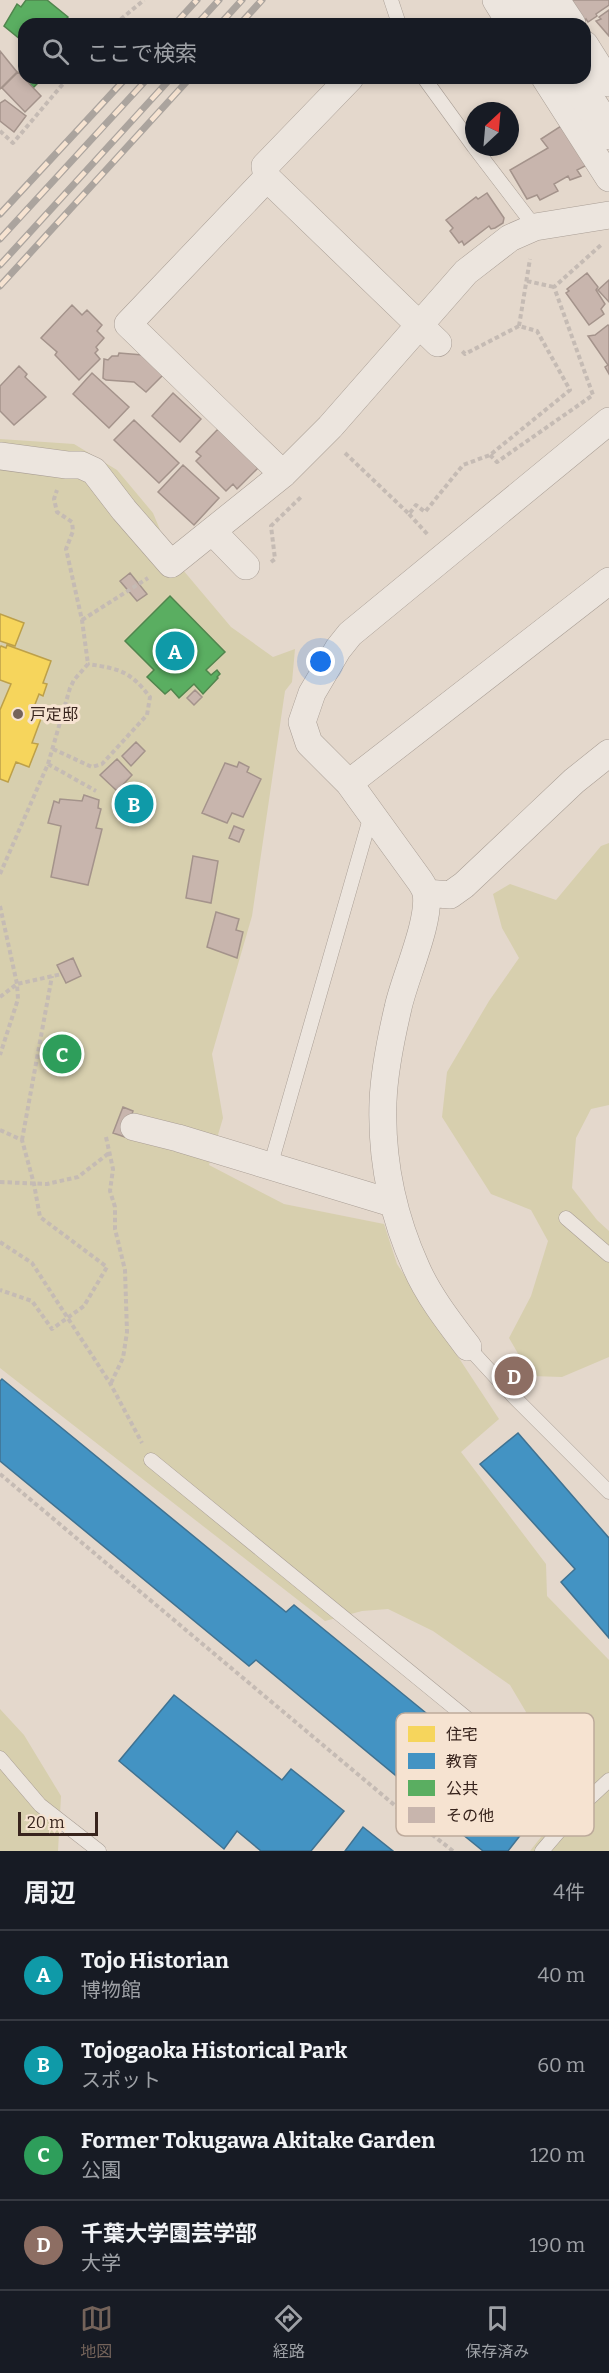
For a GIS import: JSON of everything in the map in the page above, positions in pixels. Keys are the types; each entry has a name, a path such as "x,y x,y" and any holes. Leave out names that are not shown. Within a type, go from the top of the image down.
{"street":[{"path":"496,0 507,18"},
{"path":"525,0 536,18"},
{"path":"556,0 568,18"},
{"path":"591,54 609,83"},
{"path":"344,84 266,166 267,178 438,339"},
{"path":"549,84 609,178"},
{"path":"578,84 609,133"},
{"path":"267,178 128,324 283,474"},
{"path":"0,456 81,465 94,471 171,564 283,474 330,427 438,339 443,295 466,272 510,238 533,238 607,225"},
{"path":"468,1347 449,1322 416,1268 392,1203 386,1161 383,1102 398,1005 424,918 426,893 420,881 349,783 309,743 302,722 312,693 338,649 350,634 609,421"},
{"path":"213,532 246,566"},
{"path":"349,783 609,581"},
{"path":"426,893 450,896 574,780 609,753"},
{"path":"134,1127 392,1203"}],"lane":[{"path":"391,0 397,18"},
{"path":"428,84 465,135"},
{"path":"480,156 533,238"},
{"path":"270,1167 371,814"},
{"path":"566,1218 609,1256"},
{"path":"468,1347 514,1397 609,1492"},
{"path":"151,1460 461,1713"},
{"path":"0,1758 40,1805 99,1851"},
{"path":"594,1795 609,1781"},
{"path":"542,1851 555,1836"}],"path":[{"path":"122,18 144,0"},
{"path":"0,131 13,143 63,84"},
{"path":"554,287 602,244 607,225"},
{"path":"519,326 533,238"},
{"path":"527,281 554,287"},
{"path":"490,455 497,462 593,395 554,287"},
{"path":"345,453 409,514 416,505 425,512 463,465 490,455 570,390 537,331 519,326 465,354 438,339"},
{"path":"0,874 48,764 70,688 88,664 82,620 66,549 73,531 72,522 57,512 54,505 54,499 67,465"},
{"path":"271,526 275,559"},
{"path":"82,620 171,564"},
{"path":"53,749 92,767 102,764 147,715 150,697 136,679 115,668 88,664"},
{"path":"48,764 96,791"},
{"path":"0,906 17,984 18,999 0,1055"},
{"path":"0,997 17,984 62,974"},
{"path":"0,1290 32,1301 52,1329 84,1306 106,1266 40,1217 22,1140 52,976"},
{"path":"0,1130 22,1140"},
{"path":"106,1137 113,1169 110,1191 115,1208 115,1229 125,1270 127,1332 123,1358 110,1383"},
{"path":"0,1182 47,1184 78,1176 109,1152"},
{"path":"0,1242 33,1263 110,1383 151,1460"},
{"path":"0,1474 396,1806"},
{"path":"434,1836 453,1851"}],"shaded area":[{"path":"0,439 74,444 117,470 153,513 176,568 183,570 231,627 273,657 295,649 292,682 285,691 252,916 212,1054 223,1118 209,1165 284,1204 384,1224 397,1264 499,1419 461,1452 546,1564 547,1596 609,1660 609,1851 530,1851 542,1836 594,1836 594,1713 526,1713 510,1685 433,1631 388,1609 362,1611 325,1621 0,1368"},
{"path":"609,843 609,1105 591,1109 576,1138 572,1188 597,1220 609,1231 609,1357 562,1377 531,1376 509,1338 531,1296 548,1241 531,1210 491,1194 442,1117 447,1072 489,1001 519,958 502,928 493,894 510,884 556,900 601,846"},
{"path":"0,1709 24,1735 61,1796 58,1851 0,1851"}],"building: 住宅":[{"path":"0,614 24,623 15,646 0,641"},
{"name":"戸定邸","path":"7,645 51,661 43,683 47,684 43,696 39,694 32,712 42,716 32,743 38,744 29,767 16,762 8,782 0,779 0,710 11,684 0,680 0,648 1,646 6,648"}],"building: 教育":[{"path":"2,1379 286,1612 294,1605 426,1713 396,1713 396,1776 256,1660 249,1666 0,1461 0,1381"},
{"path":"518,1433 609,1538 609,1638 561,1582 575,1569 480,1464"},
{"path":"174,1695 282,1780 291,1769 344,1811 311,1851 261,1851 237,1831 224,1849 119,1761"},
{"path":"363,1827 393,1851 345,1851"},
{"path":"465,1836 520,1836 508,1851 483,1851"}],"building: 公共":[{"path":"26,0 47,0 68,17 18,18 18,38 4,26 17,4 21,7"},
{"path":"170,596 225,652 206,670 211,675 217,670 220,674 203,694 194,684 179,698 171,689 165,694 147,677 154,670 125,641"}],"building: その他":[{"path":"569,0 609,0 609,5 591,20 591,18 580,18"},
{"path":"609,10 609,36 596,21"},
{"path":"0,51 17,72 0,89"},
{"path":"18,72 18,84 30,84 41,96 25,112 2,88"},
{"path":"5,100 26,116 14,132 0,121 0,103"},
{"path":"561,126 587,165 577,170 581,176 570,180 568,176 554,184 558,191 540,200 537,195 527,199 510,170 548,148 541,139"},
{"path":"487,193 504,218 503,223 491,229 489,226 464,245 462,241 459,243 450,231 453,228 446,220 476,197 478,199"},
{"path":"587,273 598,287 596,290 605,304 601,309 604,314 589,325 566,293 569,291 567,289"},
{"path":"609,280 609,302 598,290"},
{"path":"72,305 82,315 87,310 102,325 97,331 104,338 96,347 98,350 95,353 100,359 79,380 55,355 57,352 41,338"},
{"path":"608,325 609,374 605,367 608,365 588,336 595,335"},
{"path":"119,353 143,355 164,374 146,392 134,382 106,380 103,378 104,359 108,360 112,356 118,356"},
{"path":"19,366 27,374 25,377 46,397 14,425 0,411 0,386"},
{"path":"92,373 129,407 109,428 73,394"},
{"path":"173,393 201,419 180,442 152,416"},
{"path":"134,420 179,463 159,483 114,440"},
{"path":"218,429 258,468 237,489 233,484 226,491 196,461 201,456 196,452"},
{"path":"183,465 219,498 194,525 158,492"},
{"path":"130,573 147,594 137,601 120,581"},
{"path":"195,690 202,697 194,705 187,698"},
{"path":"136,742 145,751 131,766 122,756"},
{"path":"117,759 132,775 117,791 100,775"},
{"path":"239,762 249,767 247,772 261,779 243,817 232,813 227,823 202,813 225,763 237,767"},
{"path":"84,795 99,800 98,808 101,809 96,828 102,829 88,885 51,877 61,826 48,823 54,801 59,803 60,799 82,801"},
{"path":"234,826 244,830 239,842 229,838"},
{"path":"193,856 218,861 211,903 186,898"},
{"path":"216,912 239,919 236,930 243,932 237,958 207,947"},
{"path":"73,958 81,976 66,983 57,965"},
{"path":"123,1107 133,1111 125,1137 113,1133"}],"railway":[{"path":"180,18 197,0"},
{"path":"202,18 219,0"},
{"path":"226,18 242,0"},
{"path":"246,18 262,0"},
{"path":"0,214 120,84"},
{"path":"0,239 142,84"},
{"path":"0,265 166,84"},
{"path":"0,286 185,84"}],"place":[{"name":"Tojo Historian","path":"175,651"},
{"name":"戸定邸","path":"18,714"},
{"name":"Tojogaoka Historical Park","path":"134,804"},
{"name":"Former Tokugawa Akitake Garden","path":"62,1054"},
{"name":"千葉大学園芸学部","path":"514,1376"}]}
